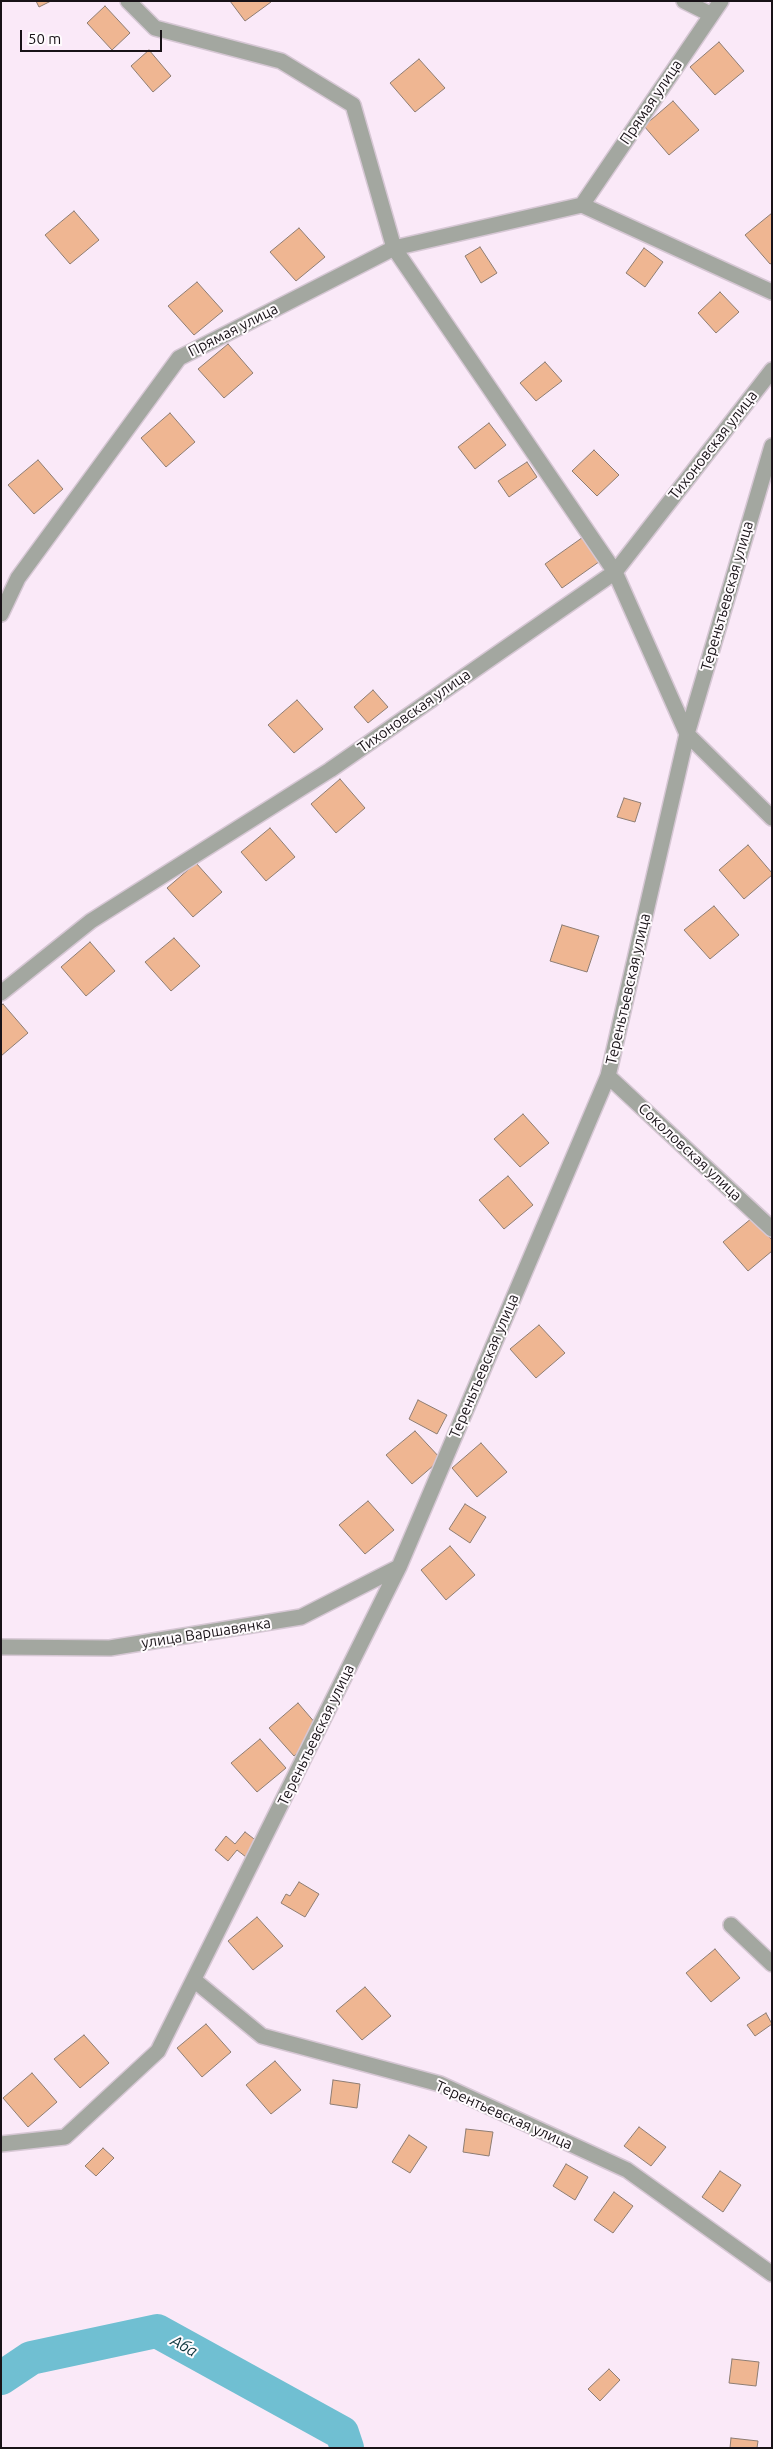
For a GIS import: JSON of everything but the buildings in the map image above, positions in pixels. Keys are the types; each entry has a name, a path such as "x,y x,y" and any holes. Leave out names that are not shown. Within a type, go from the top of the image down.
{"street":[{"path":"128,1 155,28 281,61 352,105 394,248 615,572 687,734 772,818"},
{"path":"684,1 710,14"},
{"name":"Прямая улица","path":"1,614 18,578 179,358 394,248 582,205 710,14 721,1"},
{"path":"582,205 772,292"},
{"name":"Тихоновская улица","path":"1,993 91,921 330,770 615,572 772,370"},
{"name":"Тереньтьевская улица","path":"1,2144 65,2137 158,2051 399,1567 608,1076 687,734 769,463 772,446"},
{"name":"Соколовская улица","path":"608,1076 772,1229"},
{"name":"улица Варшавянка","path":"1,1647 110,1648 301,1618 399,1567"},
{"path":"731,1925 772,1964"},
{"name":"Терентьевская улица","path":"194,1980 262,2036 440,2084 627,2170 772,2274"}],"waterway":[{"name":"Аба","path":"1,2378 31,2358 157,2331 342,2433 347,2448"}]}
